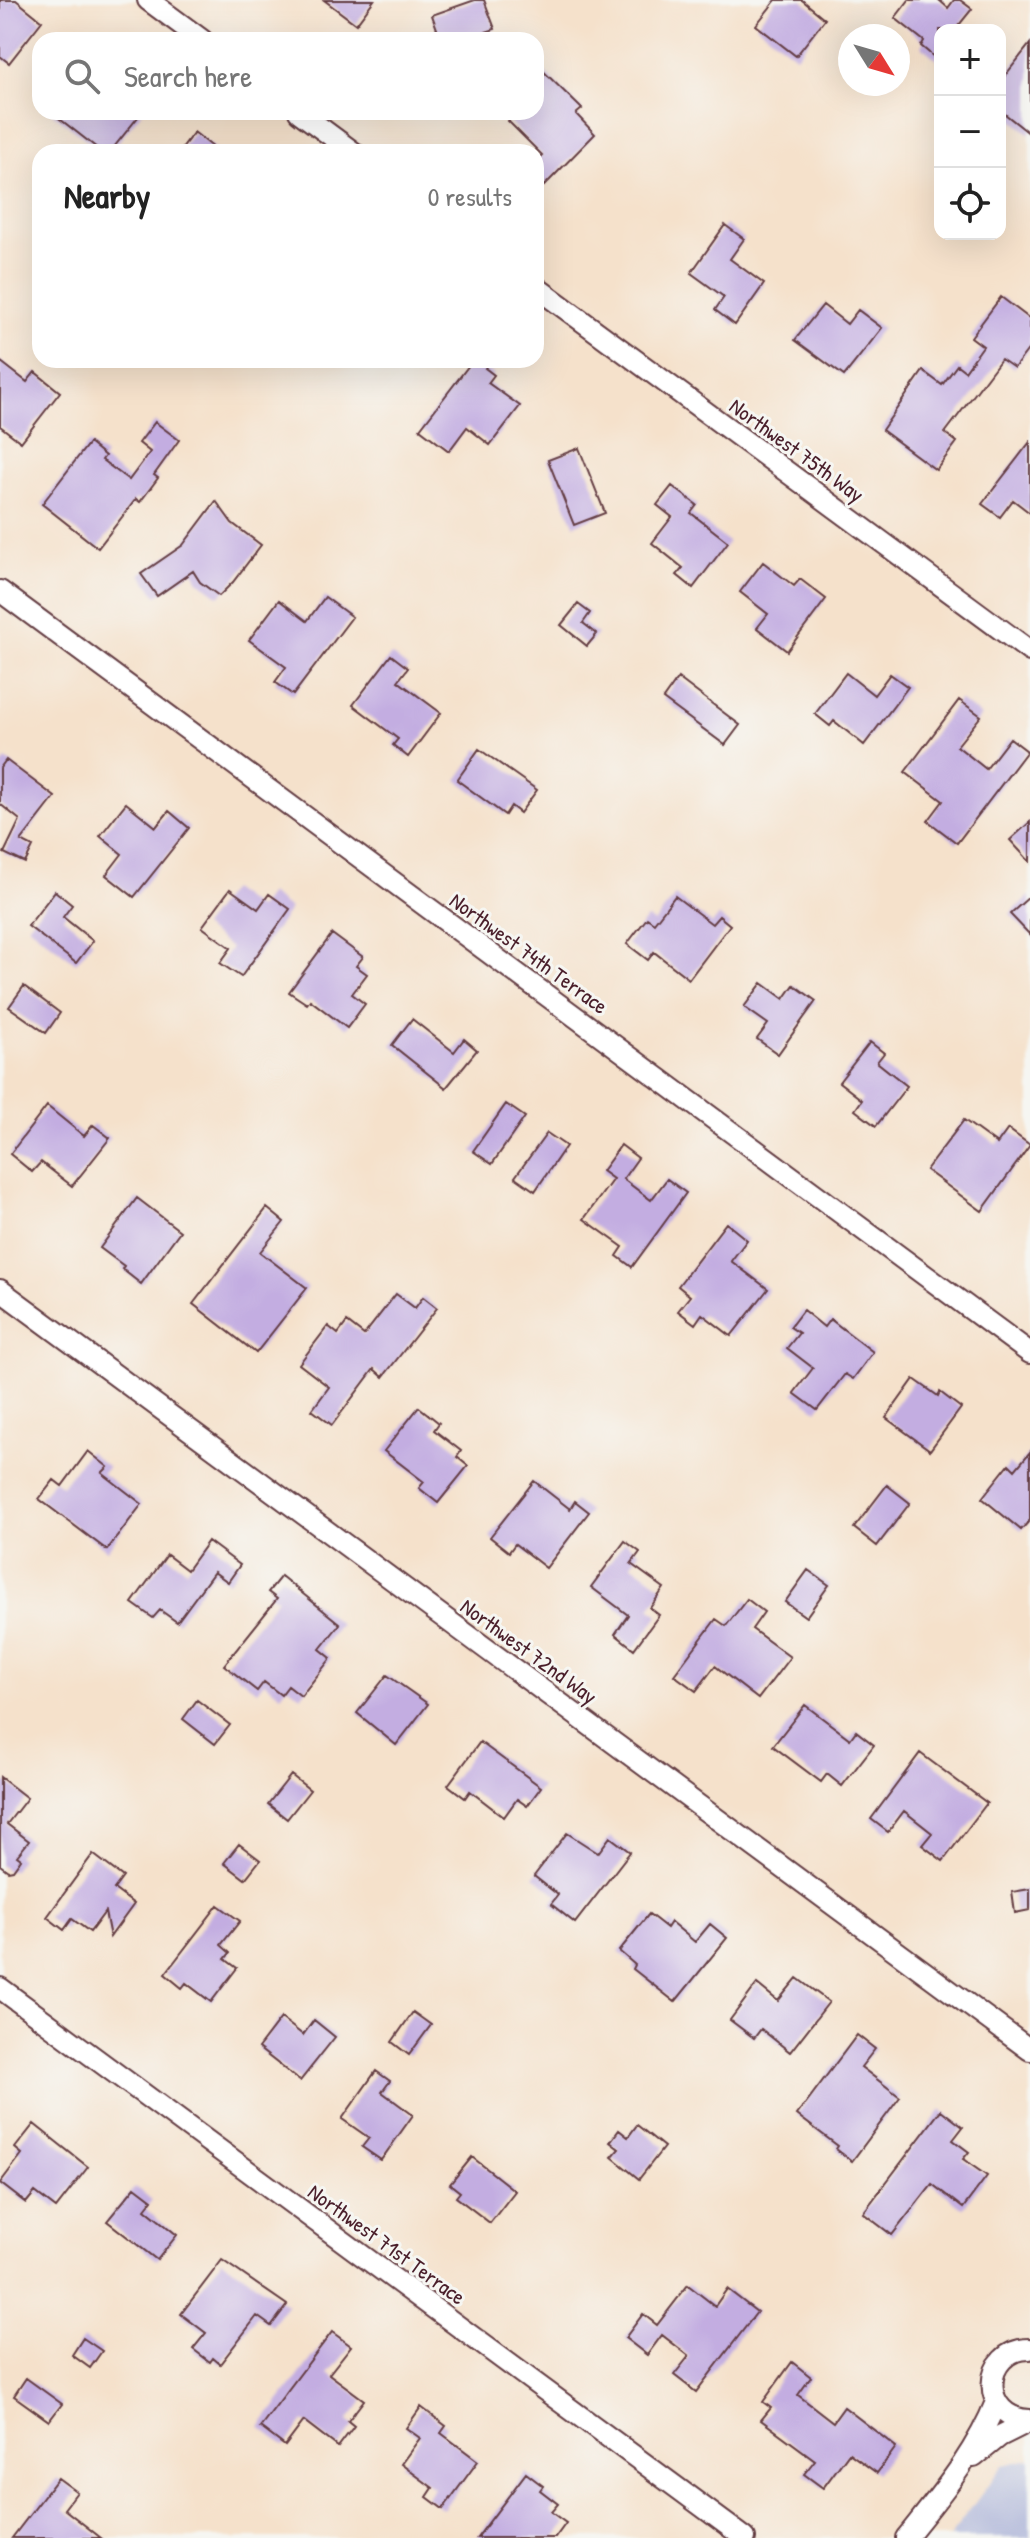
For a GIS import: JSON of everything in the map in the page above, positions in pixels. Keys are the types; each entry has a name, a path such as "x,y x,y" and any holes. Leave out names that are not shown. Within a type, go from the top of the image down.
{"street":[{"path":"148,0 191,32"},
{"path":"310,120 342,144"},
{"name":"Northwest 75th Way","path":"544,293 1030,651"},
{"name":"Northwest 74th Terrace","path":"0,591 1030,1353"},
{"name":"Northwest 72nd Way","path":"0,1290 1030,2050"},
{"name":"Northwest 71st Terrace","path":"0,1988 745,2538"},
{"path":"1030,2349 1011,2353 995,2369 992,2391 996,2402 1011,2416 1030,2420"},
{"path":"906,2538 962,2467 996,2402"},
{"path":"962,2467 1000,2436 1030,2420"}],"shaded area":[{"path":"1030,2459 1030,2538 949,2538 1003,2465"}],"building":[{"path":"0,0 16,0 42,21 9,63 0,56"},
{"path":"324,0 374,0 356,24"},
{"path":"475,0 484,0 495,29 486,32 438,32 432,15"},
{"path":"776,0 802,0 825,19 796,56 756,25"},
{"path":"909,0 939,0 948,8 954,0 960,0 972,9 960,24 934,24 934,57 921,46 924,41 910,30 910,24 903,24 895,18"},
{"path":"1030,44 1030,134 1006,115 1006,74"},
{"path":"544,72 582,109 576,114 595,134 544,186 544,144 531,144 508,121 544,120"},
{"path":"61,120 136,120 116,144 92,144"},
{"path":"194,132 209,144 185,144"},
{"path":"725,225 744,239 730,259 764,284 735,325 715,310 724,297 691,273"},
{"path":"1001,297 1030,319 1030,347 1014,368 1001,359 945,433 957,442 936,470 882,430 923,371 942,385 957,365 965,371 983,346 971,337"},
{"path":"823,305 847,324 858,310 882,328 844,376 795,340"},
{"path":"0,361 27,382 35,372 60,392 21,442 0,426"},
{"path":"467,368 485,368 494,375 488,383 520,406 490,445 467,427 449,451 420,429"},
{"path":"155,422 179,440 154,475 158,478 140,502 136,499 98,548 42,504 89,443 105,456 102,460 129,480 150,452 139,443"},
{"path":"1030,442 1030,513 1013,500 1000,517 982,504"},
{"path":"579,448 605,513 574,525 548,460"},
{"path":"672,486 697,505 691,513 728,542 693,588 677,575 683,568 652,543 672,517 657,505"},
{"path":"216,501 232,523 261,545 219,596 200,582 193,571 157,596 141,574 183,545"},
{"path":"763,562 794,586 800,579 826,599 787,651 757,628 768,614 740,592"},
{"path":"325,597 352,617 293,695 275,682 286,667 249,640 279,600 307,621"},
{"path":"578,604 590,613 583,623 597,634 587,646 561,625"},
{"path":"391,655 408,668 398,681 441,713 408,757 393,745 398,739 353,705"},
{"path":"846,673 874,695 890,674 908,687 864,745 834,721 830,726 815,714"},
{"path":"678,678 740,725 725,745 663,699"},
{"path":"959,700 981,716 957,746 986,769 1010,738 1027,751 957,843 928,821 943,801 905,772"},
{"path":"479,749 537,790 520,813 511,806 505,815 457,780"},
{"path":"6,760 55,797 21,841 33,847 25,863 4,853 20,820 0,804 0,768"},
{"path":"126,803 156,827 169,811 189,828 134,897 106,875 122,854 100,836"},
{"path":"1030,822 1030,862 1010,840"},
{"path":"230,889 258,909 269,894 290,909 241,977 220,963 231,948 202,927"},
{"path":"55,891 72,905 63,917 93,941 76,963 28,926"},
{"path":"675,896 712,924 719,916 730,925 689,979 654,952 648,960 627,944 647,918 654,923"},
{"path":"1030,896 1030,935 1010,914"},
{"path":"332,934 363,957 356,966 367,974 352,994 365,1004 347,1028 310,1000 307,1004 289,992"},
{"path":"762,983 784,999 794,985 816,1001 778,1054 757,1039 768,1024 744,1007"},
{"path":"24,986 60,1013 46,1033 9,1007"},
{"path":"412,1019 454,1052 464,1039 477,1050 446,1088 392,1045"},
{"path":"870,1042 884,1053 877,1062 907,1086 876,1126 855,1110 862,1100 839,1082"},
{"path":"506,1104 525,1117 492,1164 473,1151"},
{"path":"47,1106 84,1136 93,1125 110,1138 72,1186 41,1162 32,1172 10,1154"},
{"path":"964,1120 997,1144 1008,1129 1030,1145 982,1211 926,1170"},
{"path":"547,1133 566,1146 535,1191 515,1177"},
{"path":"621,1145 638,1158 623,1179 651,1200 667,1179 686,1193 632,1267 617,1256 623,1247 584,1219 613,1179 602,1171"},
{"path":"137,1198 180,1231 141,1284 100,1248"},
{"path":"267,1208 284,1222 260,1252 307,1288 256,1353 193,1304"},
{"path":"726,1223 747,1240 731,1261 768,1289 731,1336 702,1314 695,1324 678,1311 690,1296 678,1286"},
{"path":"396,1294 415,1308 423,1297 437,1308 383,1377 374,1369 332,1425 312,1410 329,1387 299,1364 328,1326 338,1334 347,1322 364,1335"},
{"path":"803,1310 824,1327 830,1319 873,1352 853,1379 845,1374 817,1410 794,1393 813,1368 787,1348 799,1333 790,1327"},
{"path":"914,1379 938,1396 940,1392 961,1408 930,1450 886,1418"},
{"path":"419,1407 439,1423 434,1430 461,1451 457,1457 468,1466 438,1503 419,1488 424,1482 384,1451"},
{"path":"88,1451 108,1467 102,1473 142,1504 107,1550 39,1499 54,1480 62,1486"},
{"path":"1030,1452 1030,1520 1021,1530 982,1498 1009,1464 1015,1470"},
{"path":"534,1481 570,1509 575,1501 589,1512 546,1568 515,1544 509,1552 490,1537"},
{"path":"887,1485 910,1503 877,1546 854,1528"},
{"path":"208,1541 240,1565 228,1582 214,1572 177,1622 160,1610 153,1618 132,1603 167,1555 187,1570"},
{"path":"625,1541 640,1552 631,1564 664,1588 650,1608 659,1615 634,1649 615,1634 628,1615 591,1587"},
{"path":"808,1570 829,1585 806,1617 785,1602"},
{"path":"281,1576 340,1624 320,1649 331,1658 301,1696 288,1686 281,1695 264,1682 257,1691 224,1665 277,1599 268,1592"},
{"path":"747,1599 764,1612 752,1629 790,1657 758,1699 715,1666 696,1691 674,1675 716,1619 726,1626"},
{"path":"387,1675 428,1704 396,1745 357,1713"},
{"path":"197,1700 230,1725 215,1744 183,1719"},
{"path":"805,1705 850,1739 856,1731 874,1745 842,1786 827,1774 821,1782 773,1746"},
{"path":"480,1742 541,1787 527,1806 517,1799 504,1817 470,1791 465,1798 448,1785"},
{"path":"920,1753 987,1803 943,1861 922,1845 932,1833 904,1811 888,1832 871,1819"},
{"path":"291,1775 310,1790 287,1819 268,1804"},
{"path":"0,1777 27,1798 7,1824 29,1841 17,1856 21,1859 13,1870 8,1871 0,1865"},
{"path":"567,1833 598,1853 610,1837 630,1852 575,1923 551,1904 558,1895 534,1876"},
{"path":"239,1844 260,1860 245,1879 224,1863"},
{"path":"93,1854 123,1877 114,1889 134,1904 110,1937 105,1912 90,1932 72,1919 64,1930 47,1917"},
{"path":"1030,1889 1030,1910 1015,1913 1012,1892"},
{"path":"218,1905 240,1921 221,1945 230,1953 225,1959 237,1968 211,2002 186,1983 182,1988 165,1974"},
{"path":"649,1914 667,1928 671,1922 695,1942 710,1924 727,1938 675,2002 633,1969 635,1965 619,1951"},
{"path":"797,1978 829,2002 790,2052 761,2029 754,2038 730,2020 757,1984 778,2001"},
{"path":"413,2012 431,2025 409,2055 392,2042"},
{"path":"281,2018 303,2035 314,2020 335,2037 300,2081 258,2048"},
{"path":"857,2035 875,2049 861,2067 900,2097 852,2161 836,2149 838,2146 797,2115"},
{"path":"376,2071 390,2081 382,2092 413,2115 381,2160 362,2147 369,2138 342,2119"},
{"path":"941,2110 963,2127 953,2140 969,2152 963,2159 987,2176 963,2208 932,2184 892,2235 863,2213"},
{"path":"34,2124 88,2167 56,2208 35,2192 26,2203 0,2183 22,2154 15,2148"},
{"path":"637,2125 664,2147 639,2179 612,2157 619,2149 610,2142 619,2130 628,2137"},
{"path":"472,2157 515,2191 490,2223 456,2197 460,2192 450,2184"},
{"path":"135,2187 152,2200 145,2209 177,2235 157,2260 107,2221"},
{"path":"222,2260 287,2305 271,2326 257,2316 220,2364 213,2358 210,2362 193,2349 206,2333 181,2314"},
{"path":"688,2285 715,2306 727,2289 757,2312 696,2392 674,2375 689,2356 662,2335 647,2355 625,2338 643,2314 657,2325"},
{"path":"332,2332 351,2346 329,2374 364,2400 348,2421 354,2426 338,2447 304,2421 285,2446 260,2427"},
{"path":"83,2338 102,2351 90,2368 72,2355"},
{"path":"792,2362 811,2377 798,2395 833,2422 844,2407 896,2447 877,2473 849,2453 823,2488 804,2474 815,2460 761,2420 771,2408 763,2402"},
{"path":"26,2378 62,2404 49,2421 14,2396"},
{"path":"421,2407 446,2426 441,2433 478,2461 443,2509 427,2497 433,2488 401,2464 420,2438 406,2428"},
{"path":"526,2473 543,2486 540,2490 558,2504 551,2512 566,2523 555,2538 477,2538"},
{"path":"58,2478 77,2492 64,2509 101,2538 12,2538"}]}
